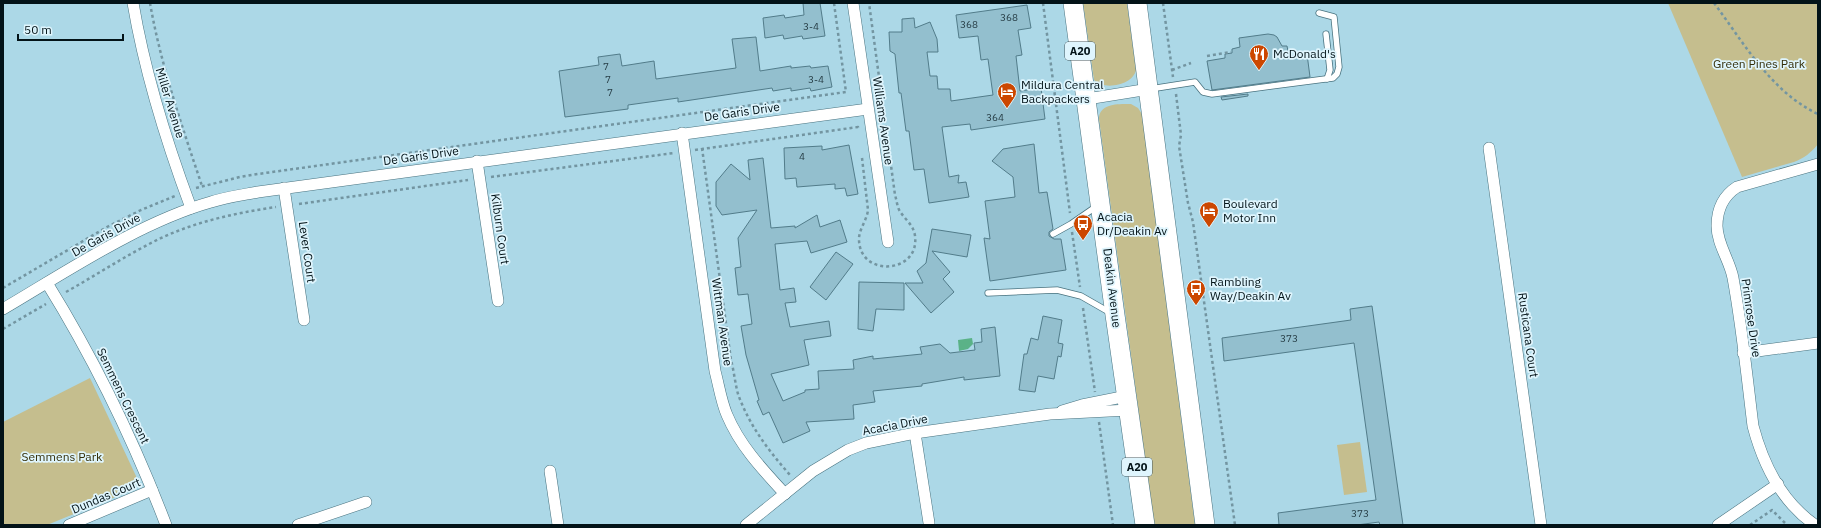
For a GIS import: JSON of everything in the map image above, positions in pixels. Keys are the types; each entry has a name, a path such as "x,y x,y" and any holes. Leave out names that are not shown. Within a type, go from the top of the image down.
{"highway":[{"name":"Deakin Avenue","path":"1073,3 1145,525"},
{"path":"1137,3 1205,525"}],"street":[{"name":"Miller Avenue","path":"133,3 140,43 154,102 192,208"},
{"name":"Williams Avenue","path":"853,3 888,242"},
{"path":"1087,99 1149,89"},
{"name":"De Garis Drive","path":"3,309 135,234 192,208 235,196 477,161 868,109"},
{"name":"Wittman Avenue","path":"682,133 720,394 727,415 746,449 785,494"},
{"name":"Rusticana Court","path":"1490,148 1541,525"},
{"name":"Kilburn Court","path":"477,161 498,301"},
{"name":"Primrose Drive","path":"1815,525 1790,502 1763,458 1757,442 1753,426 1733,277 1719,238 1717,227 1720,208 1724,199 1737,187 1818,164"},
{"name":"Lever Court","path":"284,188 304,320"},
{"name":"Semmens Crescent","path":"47,283 102,381 152,490 166,525"},
{"path":"1743,353 1818,342"},
{"name":"Acacia Drive","path":"746,525 813,471 848,450 866,443 888,437 1128,403"},
{"path":"915,433 929,522"},
{"path":"550,471 558,525"},
{"path":"1718,525 1778,484"},
{"name":"Dundas Court","path":"69,525 152,490"},
{"path":"298,525 366,502"}],"lane":[{"path":"1149,89 1195,82 1203,92 1212,94 1333,78 1337,74 1339,67 1334,17 1319,13"},
{"path":"1326,34 1330,70 1327,79"},
{"path":"1053,234 1071,224 1101,203"},
{"path":"988,293 1057,290 1081,296 1115,315"}],"path":[{"path":"150,3 166,77 202,186"},
{"path":"834,3 846,92"},
{"path":"1043,3 1071,224 1113,525"},
{"path":"1163,3 1181,135 1179,146 1192,222 1235,525"},
{"path":"1714,3 1765,72 1795,100 1818,114"},
{"path":"1207,56 1231,52"},
{"path":"1172,70 1191,63"},
{"path":"3,329 136,251 182,230 241,212 858,127"},
{"path":"702,148 731,360 738,393 744,409 762,441 790,475"},
{"path":"1750,525 1772,510 1787,525"}],"green space":[{"path":"1083,3 1127,3 1136,70 1134,75 1124,83 1111,86 1104,85 1094,80"},
{"name":"Green Pines Park","path":"1668,3 1818,3 1818,144 1813,150 1794,162 1742,177"},
{"path":"1131,104 1138,108 1142,114 1195,525 1154,525 1099,119 1102,110 1106,107"},
{"name":"Semmens Park","path":"90,378 136,476 136,484 130,491 47,525 3,525 3,422"},
{"path":"1360,442 1367,492 1344,495 1337,445"}],"shaded area":[{"path":"972,338 973,344 968,349 959,351 958,340"}],"building":[{"path":"803,3 820,3 825,36 803,39 802,36 784,39 783,35 765,38 763,18 784,15 785,18 804,15"},
{"path":"1027,5 1031,28 1018,30 1022,55 1016,56 1020,91 1041,88 1045,119 971,130 970,124 942,127 949,177 959,175 958,183 966,182 969,197 929,203 924,169 914,170 909,131 906,131 901,93 899,93 895,54 890,51 889,32 902,32 902,19 914,18 915,28 930,22 937,39 938,52 927,52 930,76 937,76 938,89 950,89 951,101 993,95 988,59 981,60 978,36 959,38 956,15"},
{"name":"McDonald's","path":"1268,34 1277,37 1282,46 1287,46 1289,56 1307,54 1310,77 1212,90 1207,61 1225,58 1225,54 1232,53 1232,49 1240,47 1239,38"},
{"path":"756,37 760,71 791,66 791,68 810,66 811,68 828,66 832,87 811,91 810,88 791,91 791,88 773,91 772,88 678,102 678,98 628,105 628,109 565,117 559,71 599,65 598,57 620,54 622,66 654,61 656,79 736,68 732,39"},
{"path":"1248,94 1248,96 1222,100 1221,97"},
{"path":"1034,144 1039,193 1047,192 1053,229 1049,232 1049,236 1054,239 1061,239 1066,270 990,281 984,238 990,239 985,201 1015,197 1013,177 992,161 1003,149"},
{"path":"849,145 858,194 847,196 845,188 835,189 835,184 797,187 796,178 785,179 784,148 822,146 822,150"},
{"path":"763,158 771,228 795,226 795,228 817,215 820,227 840,220 847,242 811,253 807,241 775,244 780,290 794,288 796,302 785,303 790,327 829,321 831,336 804,340 809,365 771,374 783,401 805,392 805,390 819,389 818,371 854,369 853,360 873,356 873,359 922,354 920,347 940,344 950,353 975,350 974,343 982,342 981,329 995,327 1000,376 964,380 964,377 922,384 922,386 873,391 875,402 853,405 854,419 806,422 810,431 783,443 769,412 763,415 757,401 759,400 746,355 741,326 752,324 748,294 738,295 735,268 741,267 738,238 757,210 722,215 716,206 716,182 731,164 750,180 748,160"},
{"path":"932,229 971,235 967,257 932,251 950,272 943,279 954,292 931,313 905,283 923,283 917,271 926,263"},
{"path":"836,252 853,264 826,300 810,287"},
{"path":"859,282 904,283 904,310 876,309 873,331 858,329"},
{"path":"1372,306 1403,525 1380,525 1379,522 1357,525 1279,525 1278,513 1376,500 1354,343 1224,361 1222,338 1351,320 1350,309"},
{"path":"1043,316 1062,320 1058,343 1063,344 1061,357 1058,356 1054,379 1038,376 1035,392 1019,390 1024,354 1027,354 1031,338 1038,340"}],"place":[{"name":"McDonald's","path":"1259,71"},
{"name":"Mildura Central Backpackers","path":"1007,109"},
{"name":"Boulevard Motor Inn","path":"1209,228"},
{"name":"Acacia Dr/Deakin Av","path":"1083,241"},
{"name":"Rambling Way/Deakin Av","path":"1196,306"}]}
